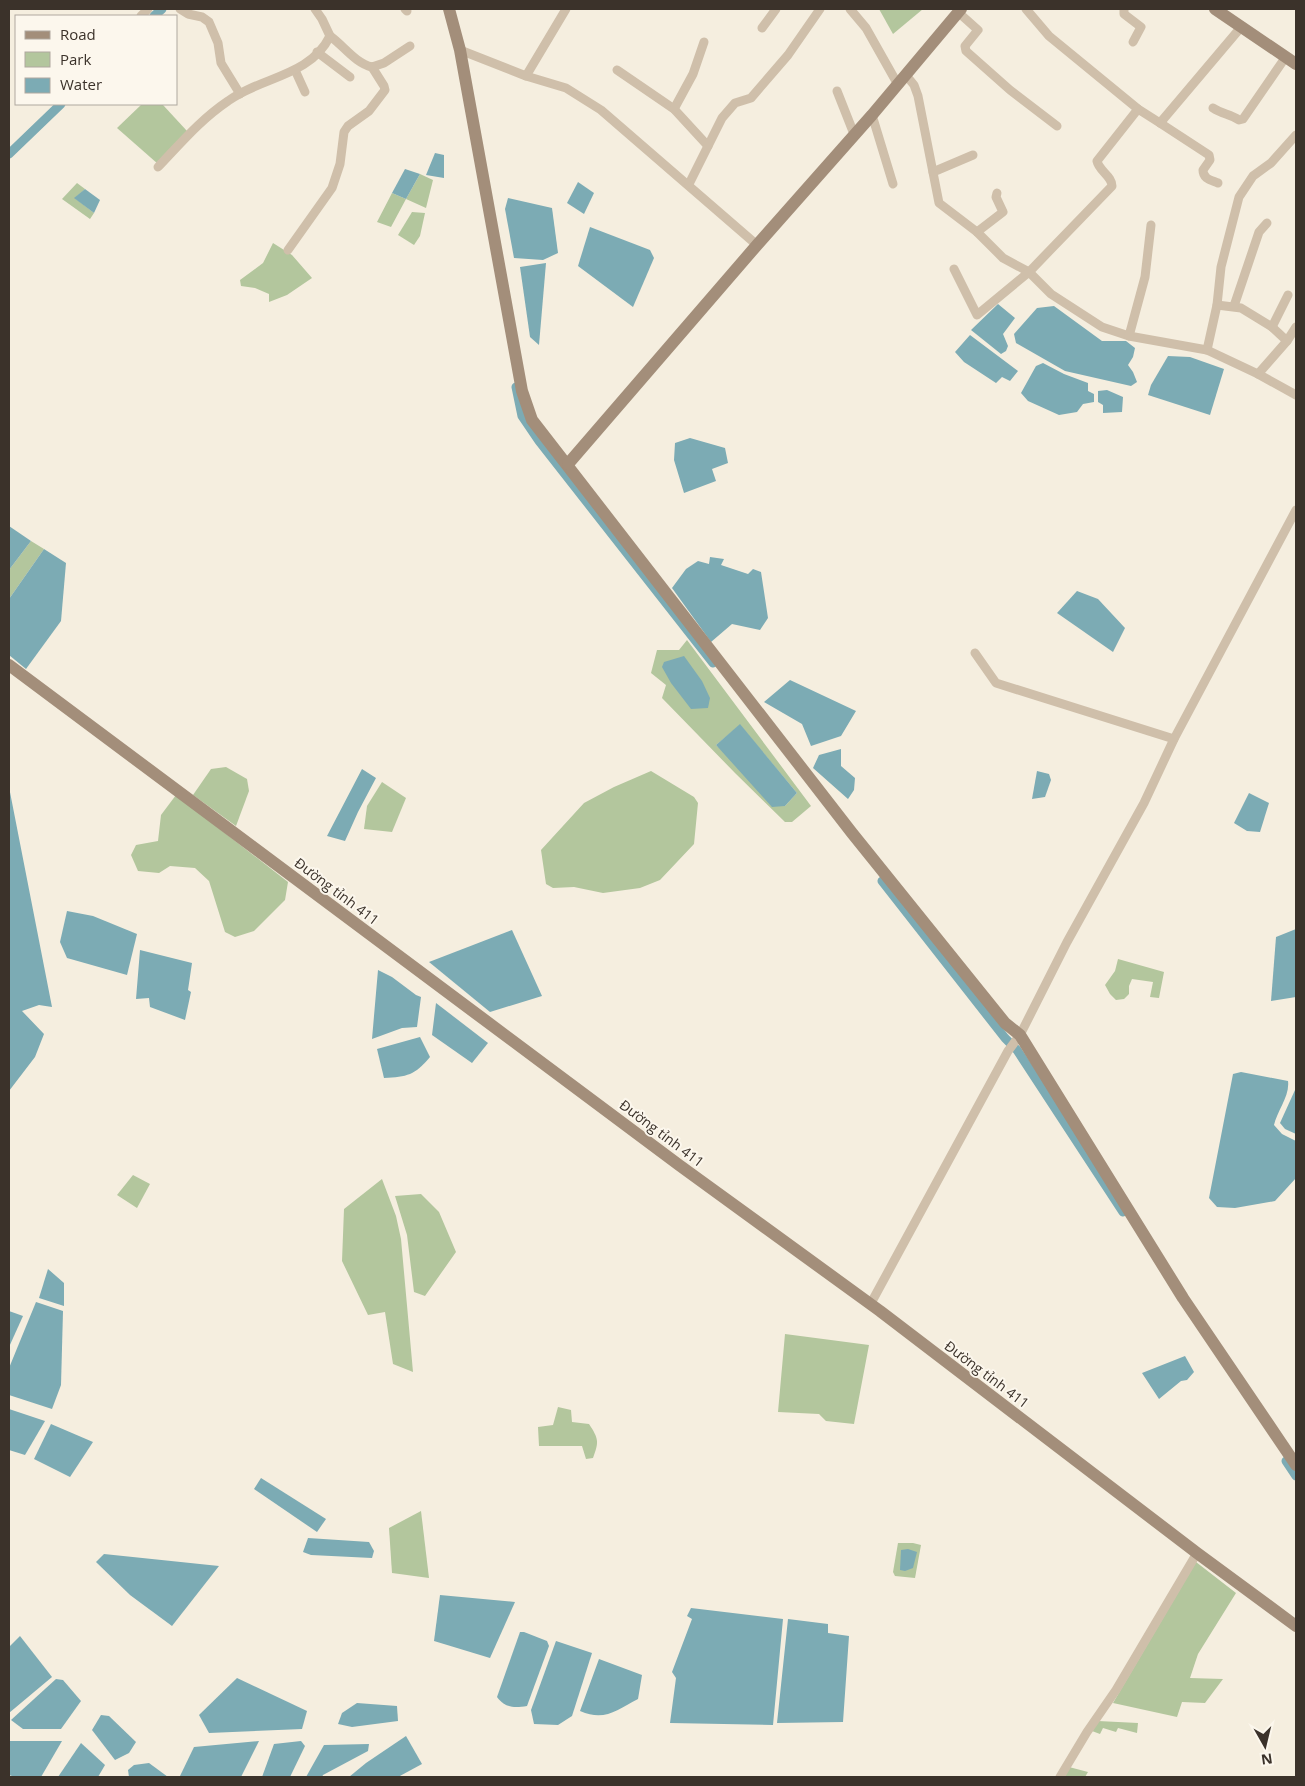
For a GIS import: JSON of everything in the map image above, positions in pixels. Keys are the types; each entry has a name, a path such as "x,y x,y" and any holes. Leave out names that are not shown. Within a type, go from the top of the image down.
{"main road":[{"path":"449,9 460,50 522,392 532,420 568,464 852,833 1005,1023 1020,1035 1183,1298 1296,1465"},
{"path":"1215,9 1291,61"},
{"path":"568,464 872,115 901,78 960,11"},
{"name":"Đường tỉnh 411","path":"9,664 394,953 887,1316 1197,1553 1296,1626"}],"street":[{"path":"180,9 188,14 202,17 209,22 218,43 221,63 240,94"},
{"path":"288,250 332,188 340,164 344,132 348,126 370,111 385,90 372,67 352,56 330,36 315,9"},
{"path":"526,76 566,9"},
{"path":"762,28 776,9"},
{"path":"688,184 722,118 735,103 751,98 788,55 820,9"},
{"path":"850,9 866,28 901,78 914,85 918,96 939,203 976,232 1003,258 1029,272 1052,294 1102,328 1129,336 1207,350 1258,374 1296,395"},
{"path":"1026,9 1049,36 1138,109 1209,155 1210,160 1203,170 1204,175 1218,183"},
{"path":"1124,9 1124,14 1141,27 1133,42"},
{"path":"960,11 978,30 965,46 966,51 1010,90 1057,126"},
{"path":"1160,123 1242,26"},
{"path":"158,167 199,123 230,99 296,70 317,52 330,36"},
{"path":"674,109 694,74 704,42"},
{"path":"372,67 384,63 410,46"},
{"path":"460,50 526,76 566,88 601,110 757,246"},
{"path":"317,52 350,77"},
{"path":"1213,108 1223,114 1230,114 1239,120 1243,119 1291,61"},
{"path":"296,70 306,92"},
{"path":"617,70 674,109 708,146"},
{"path":"837,92 854,134"},
{"path":"954,269 978,315 1029,272 1112,186 1112,181 1098,165 1097,161 1138,109"},
{"path":"872,115 893,184"},
{"path":"1207,350 1217,305 1221,267 1239,196 1253,176 1270,162 1296,135"},
{"path":"933,172 973,155"},
{"path":"976,232 1003,212 996,197 997,193"},
{"path":"1234,306 1259,232 1267,223"},
{"path":"1129,336 1145,277 1151,225"},
{"path":"1272,327 1288,295"},
{"path":"1217,305 1241,308 1272,327 1287,341"},
{"path":"1258,374 1287,341 1296,326"},
{"path":"870,1305 1008,1051 1020,1035 1067,942 1144,803 1174,738 1296,510"},
{"path":"975,653 996,683 1174,738"},
{"path":"1060,1777 1087,1732 1116,1690 1197,1553"}],"green space":[{"path":"879,9 923,9 893,34"},
{"path":"141,105 163,105 187,131 158,164 117,128"},
{"path":"420,174 433,180 426,208 406,199"},
{"path":"77,183 85,189 75,198 94,213 90,219 62,199"},
{"path":"392,193 406,199 391,227 377,222"},
{"path":"412,212 425,213 420,236 414,245 398,235"},
{"path":"273,243 292,255 312,278 287,295 269,302 269,294 255,288 241,286 240,280 263,263"},
{"path":"31,541 44,549 9,599 9,570"},
{"path":"687,640 811,806 792,822 785,822 662,698 666,685 651,673 657,650 679,650","holes":["740,725 797,793 785,806 716,745"]},
{"path":"226,767 247,779 249,791 236,826 193,795 211,769"},
{"path":"651,771 694,797 698,803 694,844 660,880 640,888 603,893 574,887 553,888 546,884 541,850 584,803 614,787"},
{"path":"382,782 406,798 392,832 364,829 367,806"},
{"path":"176,795 288,882 285,900 254,931 235,937 225,932 209,881 195,868 170,866 159,873 138,871 131,855 136,845 158,841 161,815"},
{"path":"1118,959 1164,972 1159,998 1150,997 1153,982 1132,979 1129,986 1129,994 1124,999 1116,1000 1105,985 1115,971"},
{"path":"133,1175 150,1184 137,1208 117,1195"},
{"path":"382,1179 396,1216 401,1239 413,1372 393,1364 385,1312 368,1315 342,1261 344,1209"},
{"path":"421,1194 439,1212 456,1252 425,1296 414,1292 407,1235 395,1196"},
{"path":"785,1334 869,1345 854,1424 826,1421 819,1414 778,1412"},
{"path":"558,1407 571,1410 572,1422 589,1424 595,1433 597,1441 593,1458 586,1459 582,1446 539,1446 538,1427 553,1425"},
{"path":"421,1511 429,1578 392,1573 389,1528"},
{"path":"898,1543 921,1545 915,1578 895,1576 893,1572"},
{"path":"1196,1562 1236,1593 1198,1654 1190,1678 1223,1679 1205,1703 1182,1702 1177,1717 1113,1703"},
{"path":"1098,1721 1138,1723 1137,1733 1118,1728 1116,1732 1103,1728 1100,1734 1092,1731"},
{"path":"1069,1767 1088,1772 1085,1777 1063,1777"}],"water":[{"path":"435,153 444,155 444,178 426,175"},
{"path":"405,169 420,174 406,199 392,193"},
{"path":"578,182 594,193 584,214 567,203"},
{"path":"85,189 100,200 94,213 74,198"},
{"path":"508,198 552,208 558,253 543,260 514,258 505,209"},
{"path":"590,227 650,250 654,258 633,307 578,266"},
{"path":"546,263 539,345 530,337 520,267"},
{"path":"998,304 1015,318 1003,334 1008,346 1006,351 1001,354 971,330"},
{"path":"1054,306 1102,341 1126,341 1135,348 1133,357 1128,365 1137,382 1131,386 1065,371 1016,343 1014,334 1037,308"},
{"path":"970,335 1018,371 1010,381 1002,377 996,383 964,362 955,352"},
{"path":"1168,356 1190,357 1224,369 1210,415 1148,395 1151,385"},
{"path":"1043,363 1064,374 1088,383 1088,391 1094,394 1094,402 1083,404 1077,412 1059,415 1028,401 1021,393 1036,366"},
{"path":"1107,390 1123,397 1122,412 1103,413 1103,405 1098,402 1098,391"},
{"path":"690,438 725,448 728,463 712,469 716,481 684,493 674,460 675,443"},
{"path":"9,526 31,541 9,570"},
{"path":"44,549 66,563 61,621 26,669 9,655 9,599"},
{"path":"710,557 724,559 721,565 748,574 753,569 761,572 768,618 760,630 732,624 711,642 672,588 686,569 698,561 709,564"},
{"path":"1077,591 1098,599 1125,628 1113,652 1057,613"},
{"path":"684,656 702,681 710,698 708,708 691,709 671,683 662,667 664,662"},
{"path":"790,680 856,711 841,736 811,746 802,724 764,702"},
{"path":"740,724 797,793 785,806 772,807 716,745"},
{"path":"841,749 841,766 855,778 854,790 848,799 813,768 819,755"},
{"path":"362,769 376,778 345,841 327,836"},
{"path":"1037,771 1049,774 1051,780 1045,797 1032,799"},
{"path":"9,787 52,1007 39,1005 22,1011 44,1034 35,1057 9,1091"},
{"path":"1249,793 1269,803 1260,832 1247,831 1234,823"},
{"path":"67,911 93,916 137,934 127,975 67,958 60,942"},
{"path":"1296,929 1296,997 1271,1001 1276,937"},
{"path":"512,930 542,996 490,1012 429,962"},
{"path":"140,950 192,963 188,990 191,992 185,1020 150,1007 149,998 136,999"},
{"path":"378,970 392,977 421,997 417,1027 402,1028 372,1039"},
{"path":"436,1003 488,1043 472,1063 432,1035"},
{"path":"420,1037 430,1057 420,1068 410,1074 384,1078 377,1049"},
{"path":"1241,1072 1288,1081 1287,1092 1274,1125 1282,1134 1296,1141 1296,1178 1275,1201 1235,1208 1217,1207 1209,1198 1233,1074"},
{"path":"1295,1090 1296,1134 1285,1129 1280,1123"},
{"path":"48,1269 64,1283 64,1306 39,1298"},
{"path":"36,1302 63,1311 61,1385 52,1409 9,1395 9,1368"},
{"path":"9,1311 23,1316 9,1347"},
{"path":"1185,1356 1194,1372 1187,1380 1181,1381 1159,1399 1142,1373"},
{"path":"9,1409 45,1421 25,1455 9,1450"},
{"path":"51,1424 93,1442 70,1477 34,1459"},
{"path":"261,1478 326,1519 317,1532 254,1489"},
{"path":"308,1538 369,1542 374,1551 372,1558 311,1555 303,1552"},
{"path":"908,1549 917,1552 913,1568 905,1571 900,1570 901,1550"},
{"path":"104,1554 219,1566 172,1626 130,1595 96,1562"},
{"path":"440,1595 515,1602 490,1658 434,1641"},
{"path":"691,1608 783,1619 773,1725 670,1723 676,1678 672,1672 692,1619 687,1616"},
{"path":"788,1619 828,1624 828,1633 849,1636 843,1722 777,1723"},
{"path":"520,1632 547,1641 549,1646 527,1706 514,1707 503,1703 497,1697"},
{"path":"20,1636 52,1677 9,1713 9,1647"},
{"path":"556,1641 592,1653 572,1716 558,1725 534,1724 531,1710"},
{"path":"599,1659 642,1675 638,1699 617,1711 604,1715 580,1711"},
{"path":"237,1678 307,1711 302,1729 209,1733 199,1715"},
{"path":"56,1679 63,1680 81,1701 61,1729 23,1729 11,1720"},
{"path":"357,1703 397,1706 398,1721 352,1727 338,1724 342,1713"},
{"path":"101,1715 109,1716 136,1742 129,1753 115,1760 92,1730"},
{"path":"406,1736 422,1764 398,1777 349,1777 366,1763"},
{"path":"9,1741 62,1741 41,1777 15,1777 9,1775"},
{"path":"259,1741 241,1777 180,1776 194,1747"},
{"path":"301,1741 305,1746 290,1777 262,1777 274,1744"},
{"path":"81,1743 105,1765 98,1777 58,1777"},
{"path":"369,1744 368,1751 322,1777 306,1777 324,1745"},
{"path":"149,1763 168,1777 129,1777 128,1770 134,1765"}],"waterway":[{"path":"155,15 162,9"},
{"path":"9,154 60,105"},
{"path":"516,387 522,416 539,441 713,663"},
{"path":"882,881 1005,1038 1017,1050 1123,1212"},
{"path":"1286,1461 1296,1476"}]}
